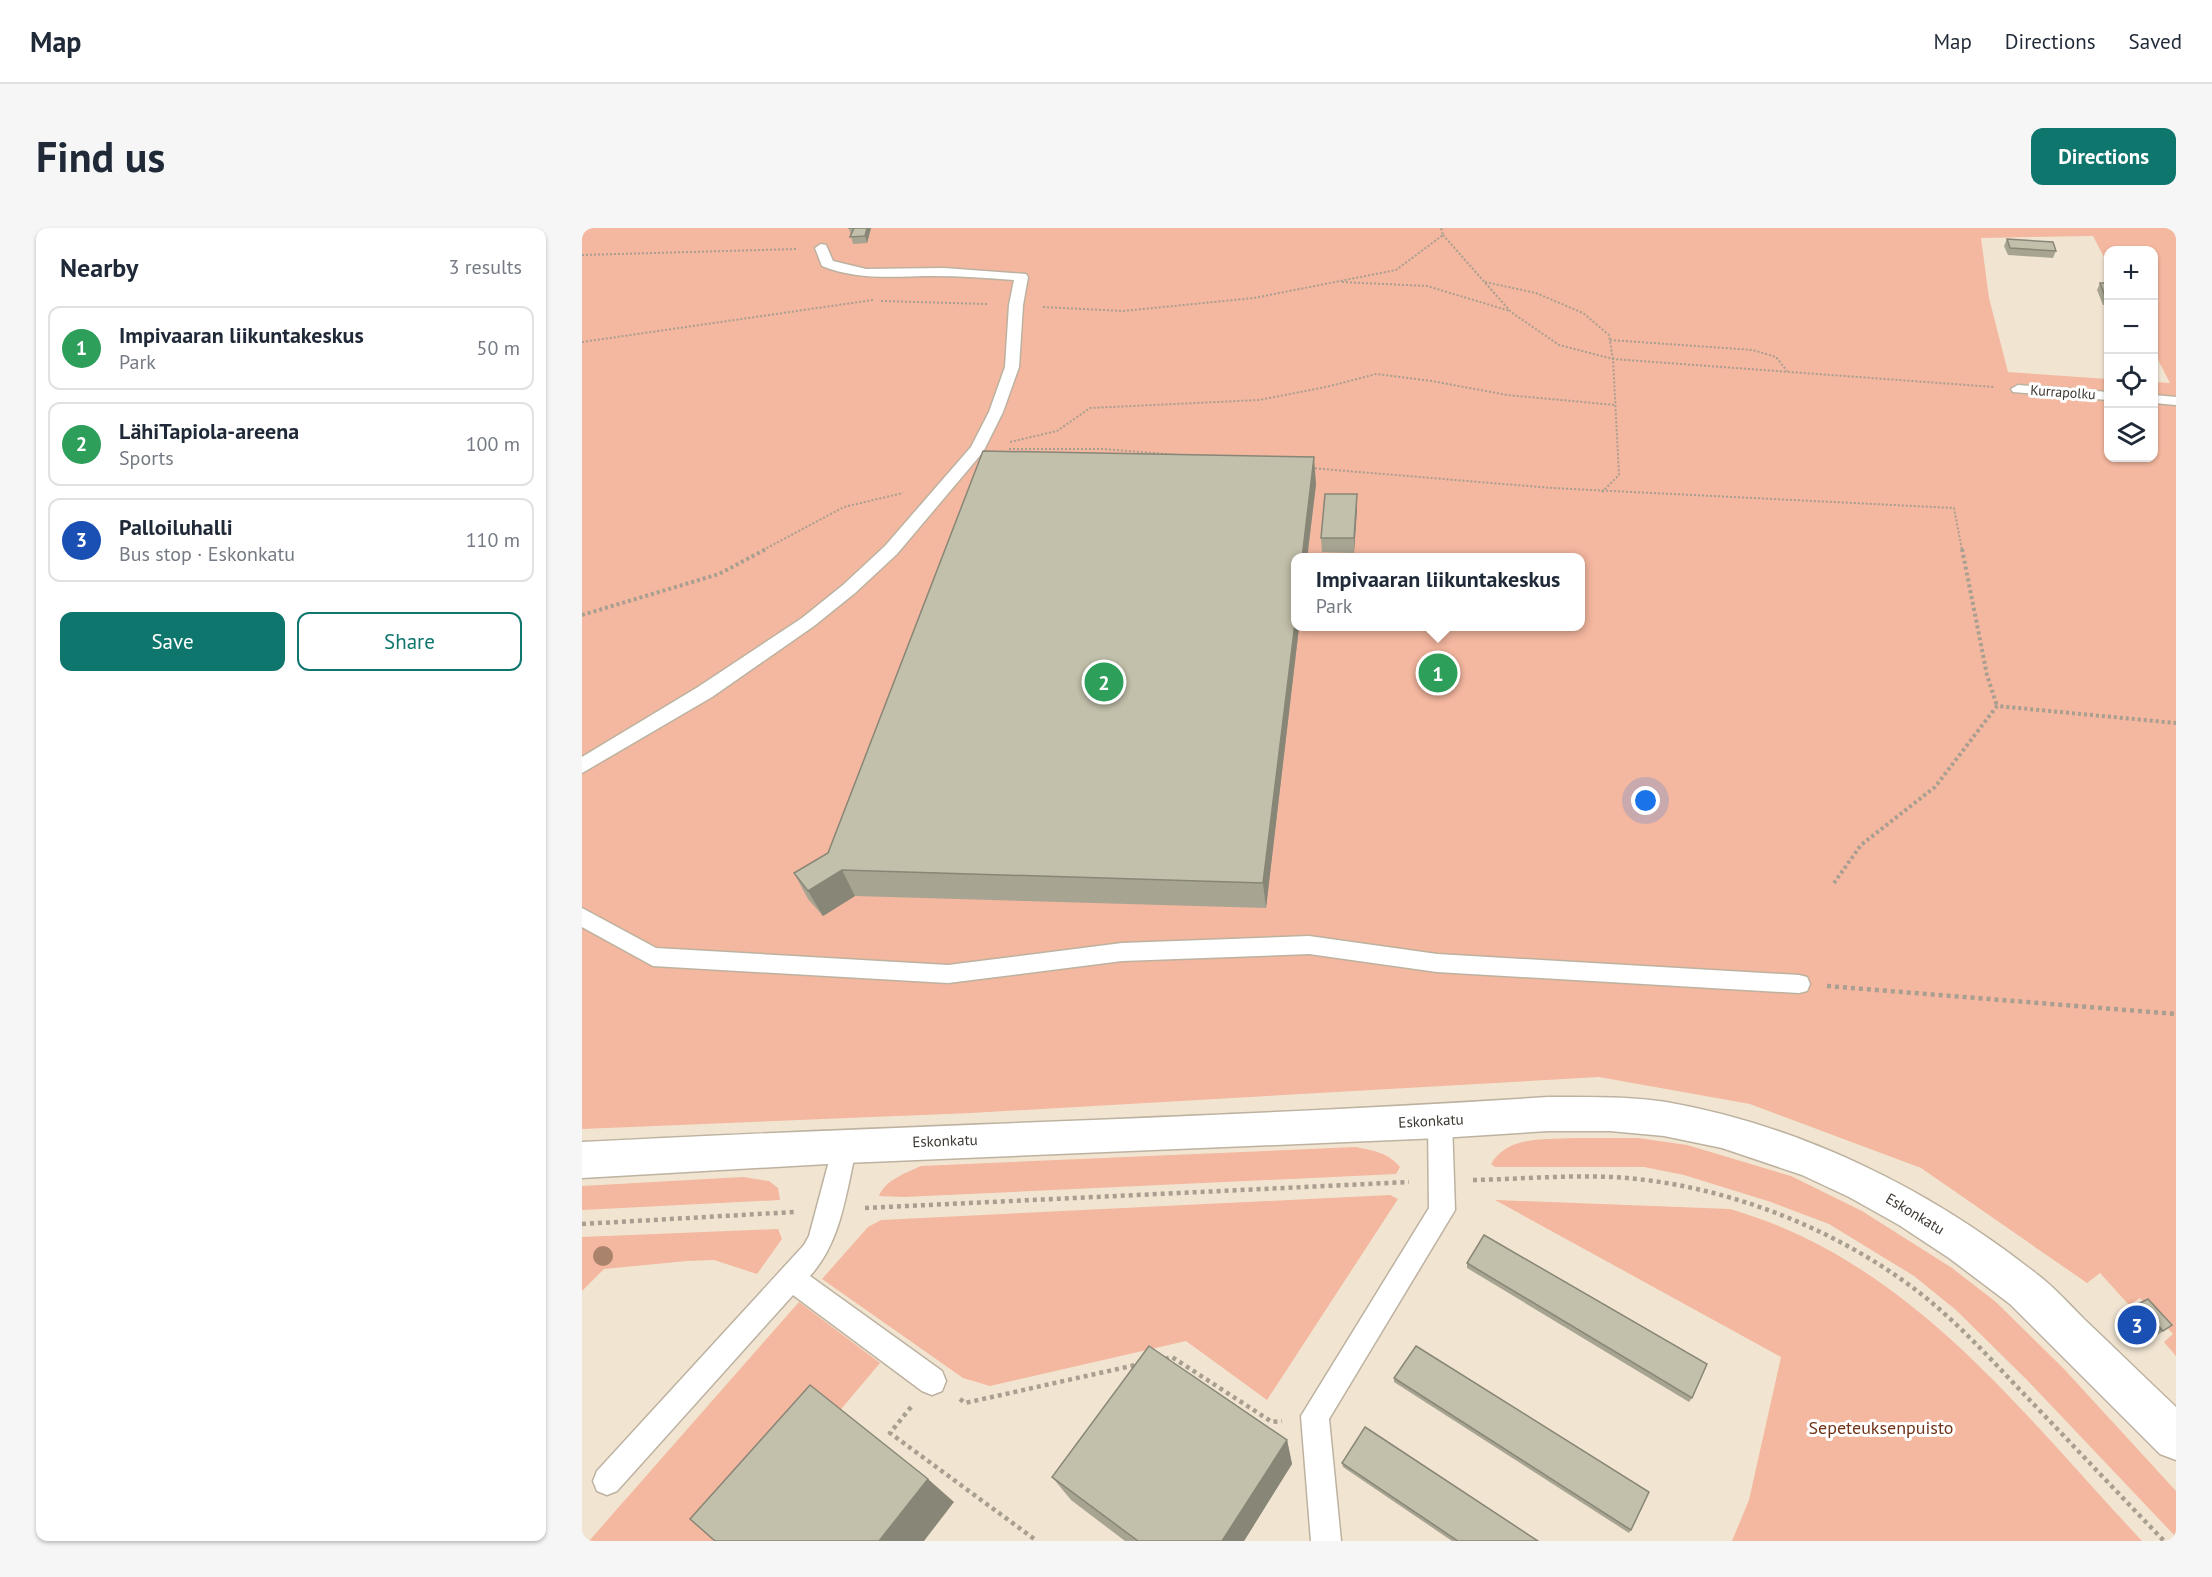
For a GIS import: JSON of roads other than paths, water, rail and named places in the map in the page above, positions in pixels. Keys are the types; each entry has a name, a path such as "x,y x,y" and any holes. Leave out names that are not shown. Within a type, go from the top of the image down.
{"street":[{"name":"Eskonkatu","path":"582,1160 845,1146 1440,1121 1548,1113 1610,1114 1653,1118 1722,1131 1811,1160 1863,1184 1913,1212 1963,1244 2025,1290 2176,1438"}],"lane":[{"path":"582,766 705,692 808,622 849,589 891,550 978,449 996,412 1012,367 1016,305 1021,277 932,272 877,274 853,272 827,263 821,248"},
{"name":"Kurrapolku","path":"2018,389 2104,396"},
{"path":"2158,399 2176,400"},
{"path":"582,917 653,957 948,974 1122,952 1309,945 1437,963 1799,984"},
{"path":"1326,1541 1315,1416 1442,1210 1440,1121"},
{"path":"607,1481 821,1242 845,1146"},
{"path":"791,1278 932,1381"}],"place":[{"name":"Impivaaran liikuntakeskus","path":"1438,673"},
{"name":"LähiTapiola-areena","path":"1104,682"},
{"name":"Palloiluhalli","path":"2137,1325"}],"park label":[{"name":"Sepeteuksenpuisto","path":"1881,1428"}]}
